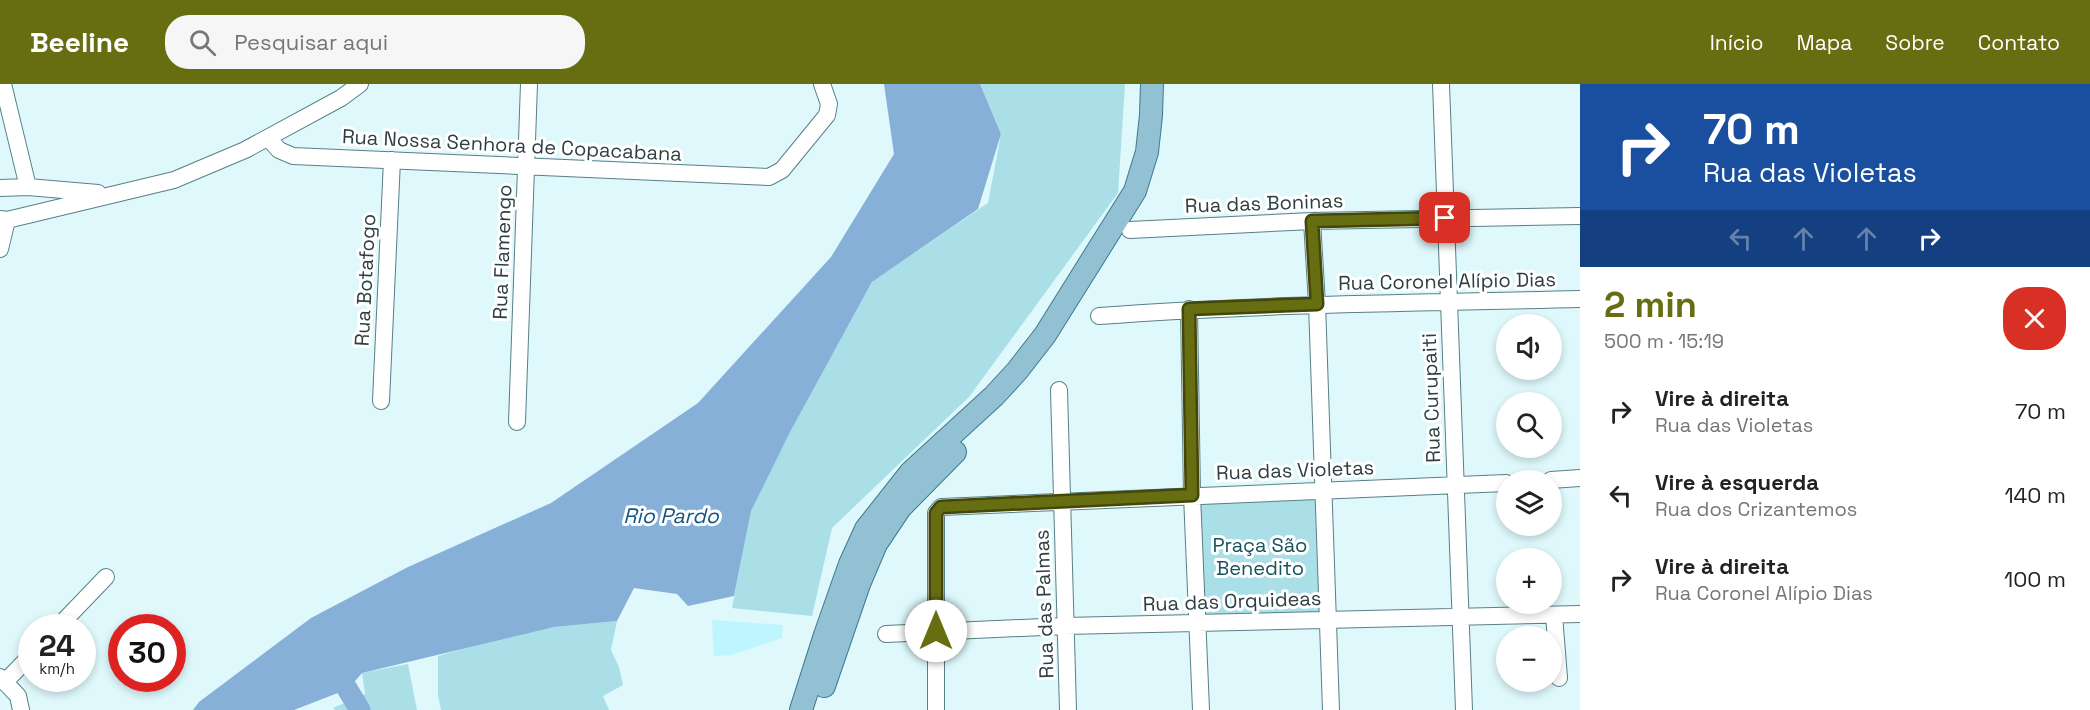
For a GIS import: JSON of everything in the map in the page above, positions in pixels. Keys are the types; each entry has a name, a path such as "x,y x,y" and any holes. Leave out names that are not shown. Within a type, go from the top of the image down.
{"main road":[{"path":"801,710 850,564 866,529 911,472 994,396 1017,371 1045,335 1135,191 1147,152 1152,84"},
{"path":"816,710 859,585 876,544 900,508 941,465 994,416 1039,364 1130,230 1143,207 1164,141 1165,84"}],"street":[{"path":"3,84 28,187"},
{"path":"0,249 4,220 174,180 245,150 341,98 360,84"},
{"name":"Rua Flamengo","path":"517,422 529,84"},
{"name":"Rua Nossa Senhora de Copacabana","path":"268,138 279,150 293,156 772,176 782,170 825,117 829,107 822,84"},
{"name":"Rua Curupaiti","path":"1442,84 1464,710"},
{"name":"Rua Botafogo","path":"381,401 392,160"},
{"path":"0,188 28,187 110,195"},
{"name":"Rua das Boninas","path":"1130,230 1312,221 1580,216"},
{"path":"1312,221 1331,710"},
{"name":"Rua Coronel Alípio Dias","path":"1099,316 1189,309 1317,304 1580,299"},
{"path":"1189,309 1192,495 1201,710"},
{"name":"Rua das Palmas","path":"1059,390 1068,710"},
{"path":"1562,479 1580,478"},
{"name":"Rua das Violetas","path":"936,631 936,513 941,507 1496,484"},
{"path":"70,614 106,577"},
{"name":"Rua das Orquideas","path":"886,634 1065,626 1580,614"},
{"path":"1554,615 1555,626"},
{"path":"936,631 936,710"},
{"path":"18,666 3,679 18,696 21,709"}],"shaded area":[{"path":"712,620 783,625 782,638 732,655 714,656"}],"green space":[{"path":"980,84 1125,84 1118,193 969,397 832,528 812,616 732,608 754,495 873,281 988,203 1001,134"},
{"name":"Praça São Benedito","path":"1323,490 1325,619 1199,628 1192,495"},
{"path":"617,621 611,650 619,667 623,685 603,696 609,710 441,710 438,695 438,656 519,633"},
{"path":"408,664 417,710 335,710 333,708 365,694 362,673"}],"water":[{"name":"Rio Pardo","path":"884,84 980,84 1001,134 978,209 872,282 791,430 751,511 734,596 688,606 677,594 634,588 617,621 554,627 362,673 348,689 294,710 193,710 199,702 311,618 408,567 551,503 698,403 831,257 894,154"}],"waterway":[{"path":"334,667 360,710"}],"route":[{"path":"936,631 937,509 1192,495 1189,309 1317,304 1312,221 1445,218"}]}
